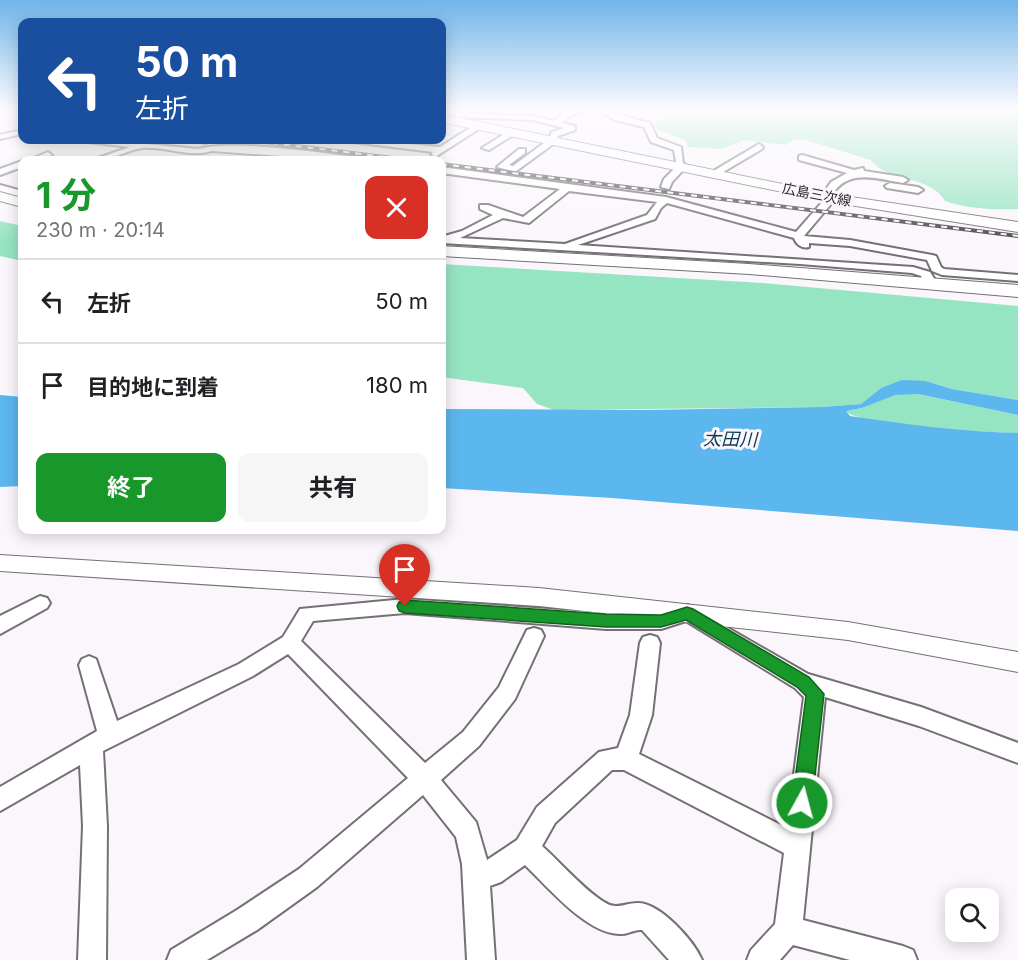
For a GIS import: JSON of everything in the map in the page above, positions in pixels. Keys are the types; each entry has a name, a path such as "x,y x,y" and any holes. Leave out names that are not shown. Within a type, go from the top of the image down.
{"main road":[{"name":"広島三次線","path":"625,154 829,197 1018,227"},
{"path":"0,196 18,202"},
{"path":"0,202 18,207"},
{"path":"446,245 749,269 1018,286"},
{"path":"930,280 1018,291"}],"street":[{"path":"286,154 305,156"},
{"path":"518,154 501,167 515,169 534,154"},
{"path":"666,187 667,182 681,165 679,154"},
{"path":"715,173 747,154"},
{"path":"812,161 829,154"},
{"path":"802,158 856,173 903,180"},
{"path":"0,172 18,165"},
{"path":"799,238 829,197 834,184 871,165"},
{"path":"446,171 666,200 799,238 850,243 932,258 936,268 942,272 1018,278"},
{"path":"844,179 918,190"},
{"path":"484,207 525,221 568,187"},
{"path":"0,188 18,193"},
{"path":"564,248 651,217 657,206 666,200"},
{"path":"446,243 501,214"},
{"path":"799,238 830,264"},
{"path":"446,245 564,248 830,264 913,270 926,274 930,280"},
{"path":"0,564 539,597 848,631 1018,662"},
{"path":"0,626 40,603"},
{"path":"0,800 100,741 246,670 290,644 307,614 405,606 617,621 661,621 687,613 803,682 921,717 1018,753"},
{"path":"181,960 247,920 308,878 426,780 471,739 507,693 534,636"},
{"path":"626,759 642,715 650,643"},
{"path":"290,644 426,780 467,831 476,874 481,960"},
{"path":"89,665 100,741 95,826 92,960"},
{"path":"761,960 788,930 815,694 803,682"},
{"path":"476,874 492,873 526,849 546,815 607,759 626,759 797,846"},
{"path":"526,849 592,911 620,921 637,916 649,918 688,960"},
{"path":"788,930 903,960"}],"green space":[{"path":"851,154 1018,154 1018,209 981,208 945,201 938,192 929,187 888,173 871,160"},
{"path":"0,221 18,225 18,260 0,256"},
{"path":"446,264 763,283 1018,306 1018,400 952,389 926,381 881,388 861,404 822,407 554,410 537,404 523,388 446,378"},
{"path":"895,394 918,394 1018,415 1018,433 899,424 855,416 845,411 862,408"}],"water":[{"name":"太田川","path":"902,380 926,381 952,389 1018,400 1018,415 918,394 895,395 862,408 846,411 850,416 913,425 1018,433 1018,531 612,498 446,488 446,409 644,410 822,407 861,404 881,388"},
{"path":"0,395 18,397 18,486 0,487"}],"railway":[{"path":"359,154 377,156"},
{"path":"446,165 1018,236"}],"route":[{"path":"405,606 606,621 661,621 687,613 803,682 815,694 802,803"}]}
